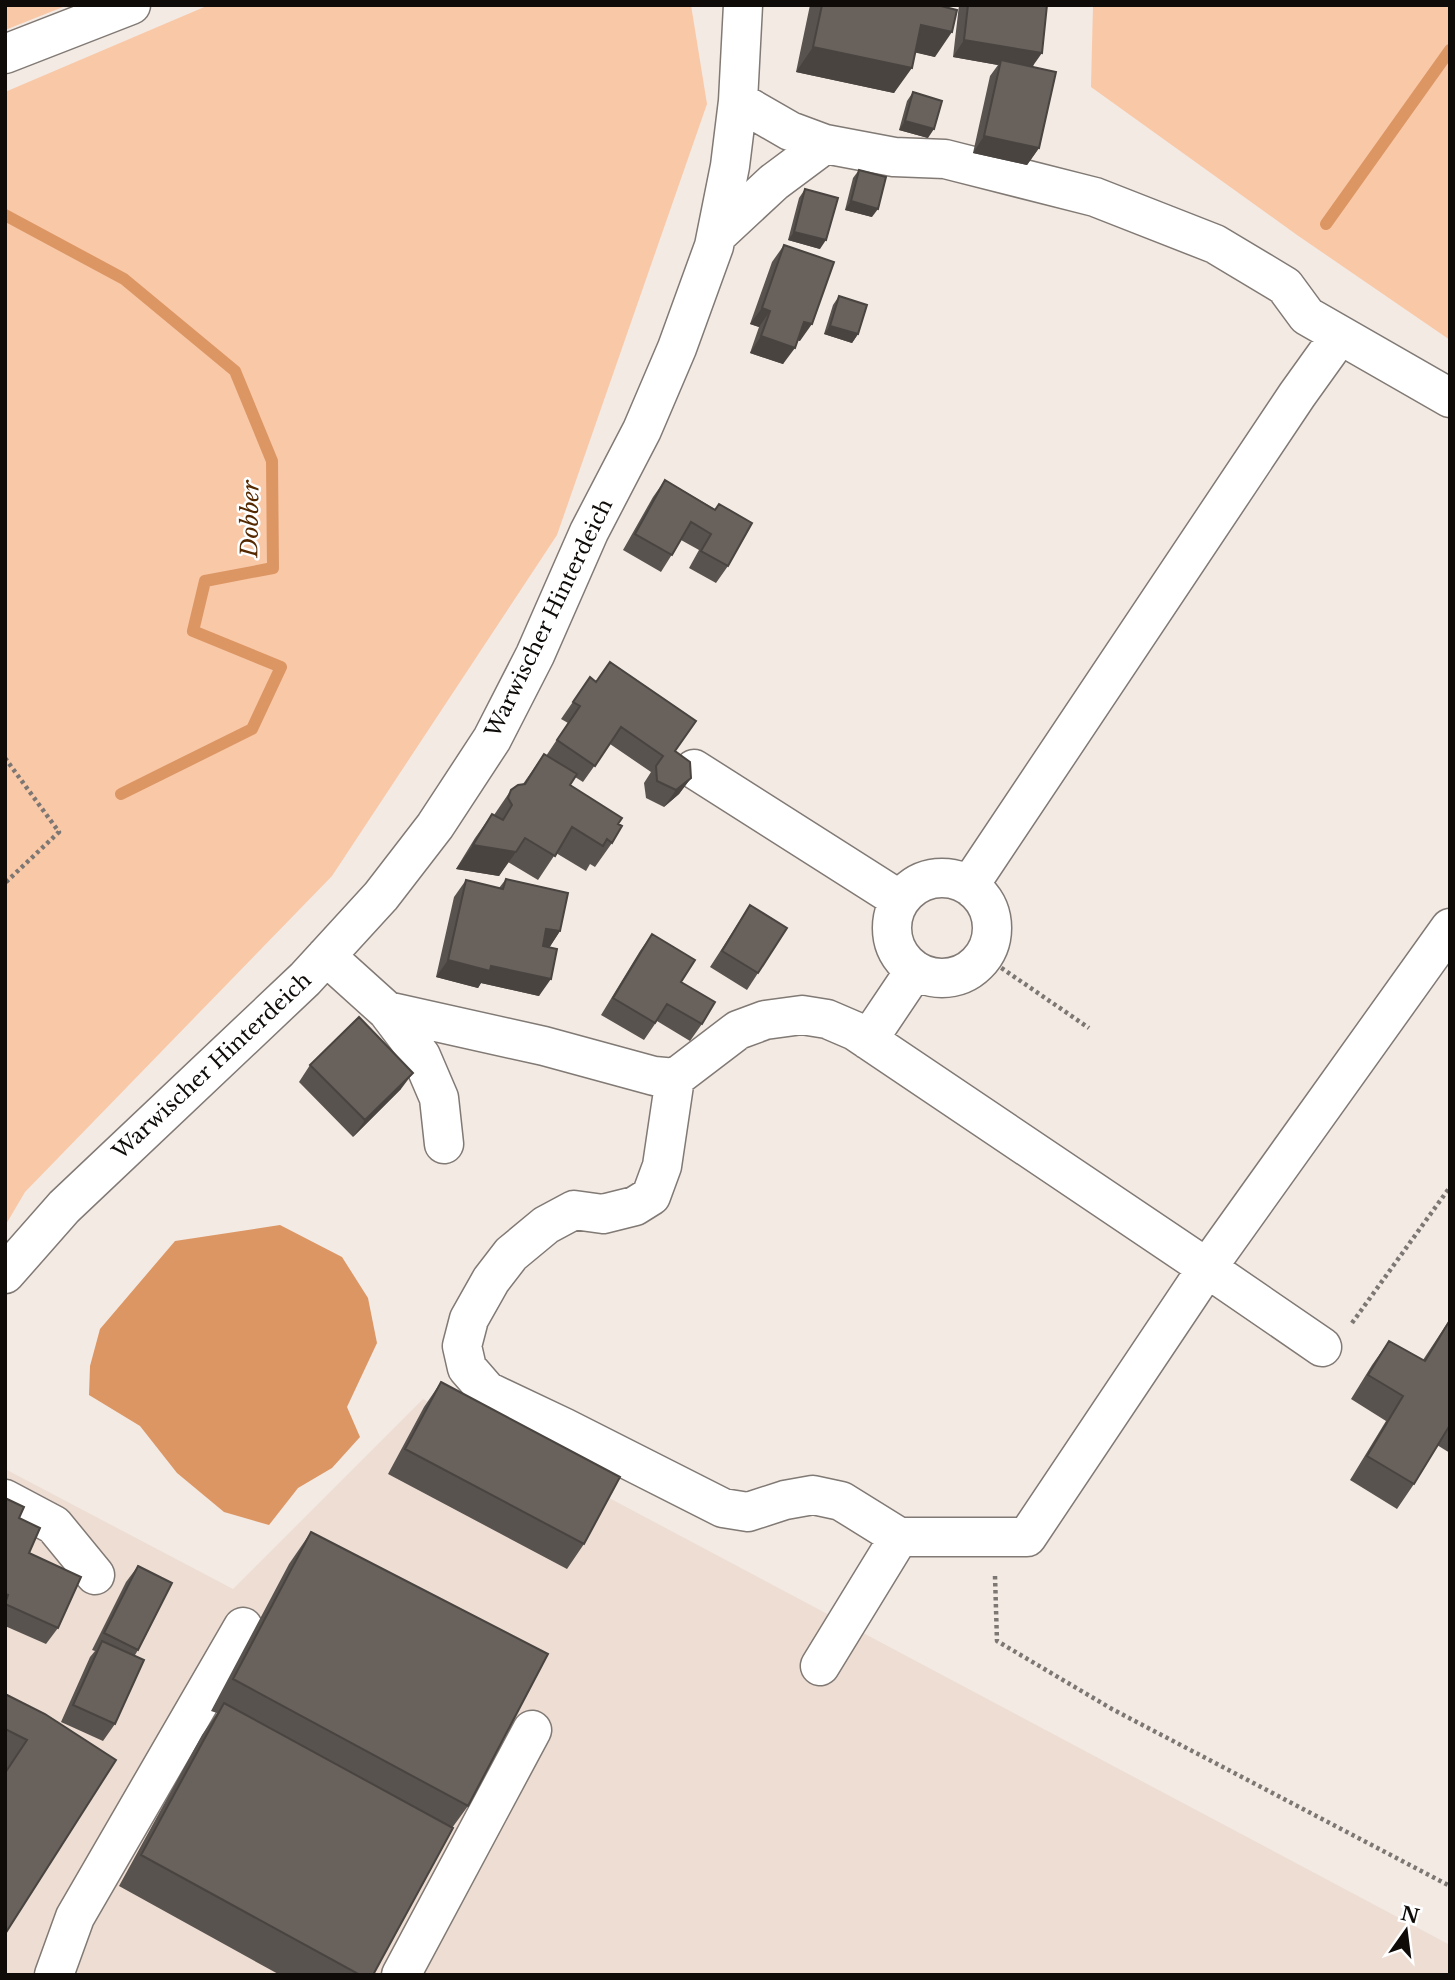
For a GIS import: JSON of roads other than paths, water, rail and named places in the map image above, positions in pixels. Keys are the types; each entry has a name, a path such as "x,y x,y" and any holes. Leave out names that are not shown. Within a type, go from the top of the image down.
{"street":[{"path":"5,54 131,5"},
{"name":"Warwischer Hinterdeich","path":"5,1274 64,1207 326,956 381,896 435,826 492,738 535,655 589,532 642,430 677,348 717,235 738,102 743,5"},
{"path":"738,102 790,131 825,144 894,157 945,159 1094,197 1215,244 1285,286 1307,316 1450,398"},
{"path":"717,235 774,182 825,144"},
{"path":"969,886 1297,395 1340,335"},
{"path":"694,769 900,900"},
{"path":"939,878 955,880 969,886 981,896 989,910 992,925 984,956 973,967 959,975 944,978 915,970 903,959 895,945 892,930 894,914 900,900 911,888 939,878"},
{"path":"675,1078 662,1166 651,1196 635,1206 603,1214 574,1210 546,1225 511,1254 491,1280 469,1319 462,1346 467,1368 487,1391 565,1427 723,1508 748,1512 785,1500 813,1495 841,1501 899,1536 1027,1537 1207,1268 1450,928"},
{"path":"326,956 387,1011 421,1056 439,1098 444,1144"},
{"path":"868,1040 915,970"},
{"path":"387,1011 544,1046 654,1076 675,1078 738,1030 765,1020 802,1015 827,1019 855,1031 1322,1347"},
{"path":"5,1499 54,1525 95,1575"},
{"path":"820,1666 899,1536"},
{"path":"54,1975 75,1917 243,1627"},
{"path":"401,1975 532,1730"}],"waterway":[{"path":"1326,224 1450,50"},
{"name":"Dobber","path":"5,215 124,279 235,371 272,461 273,568 205,581 193,631 281,667 252,729 121,794"}]}
